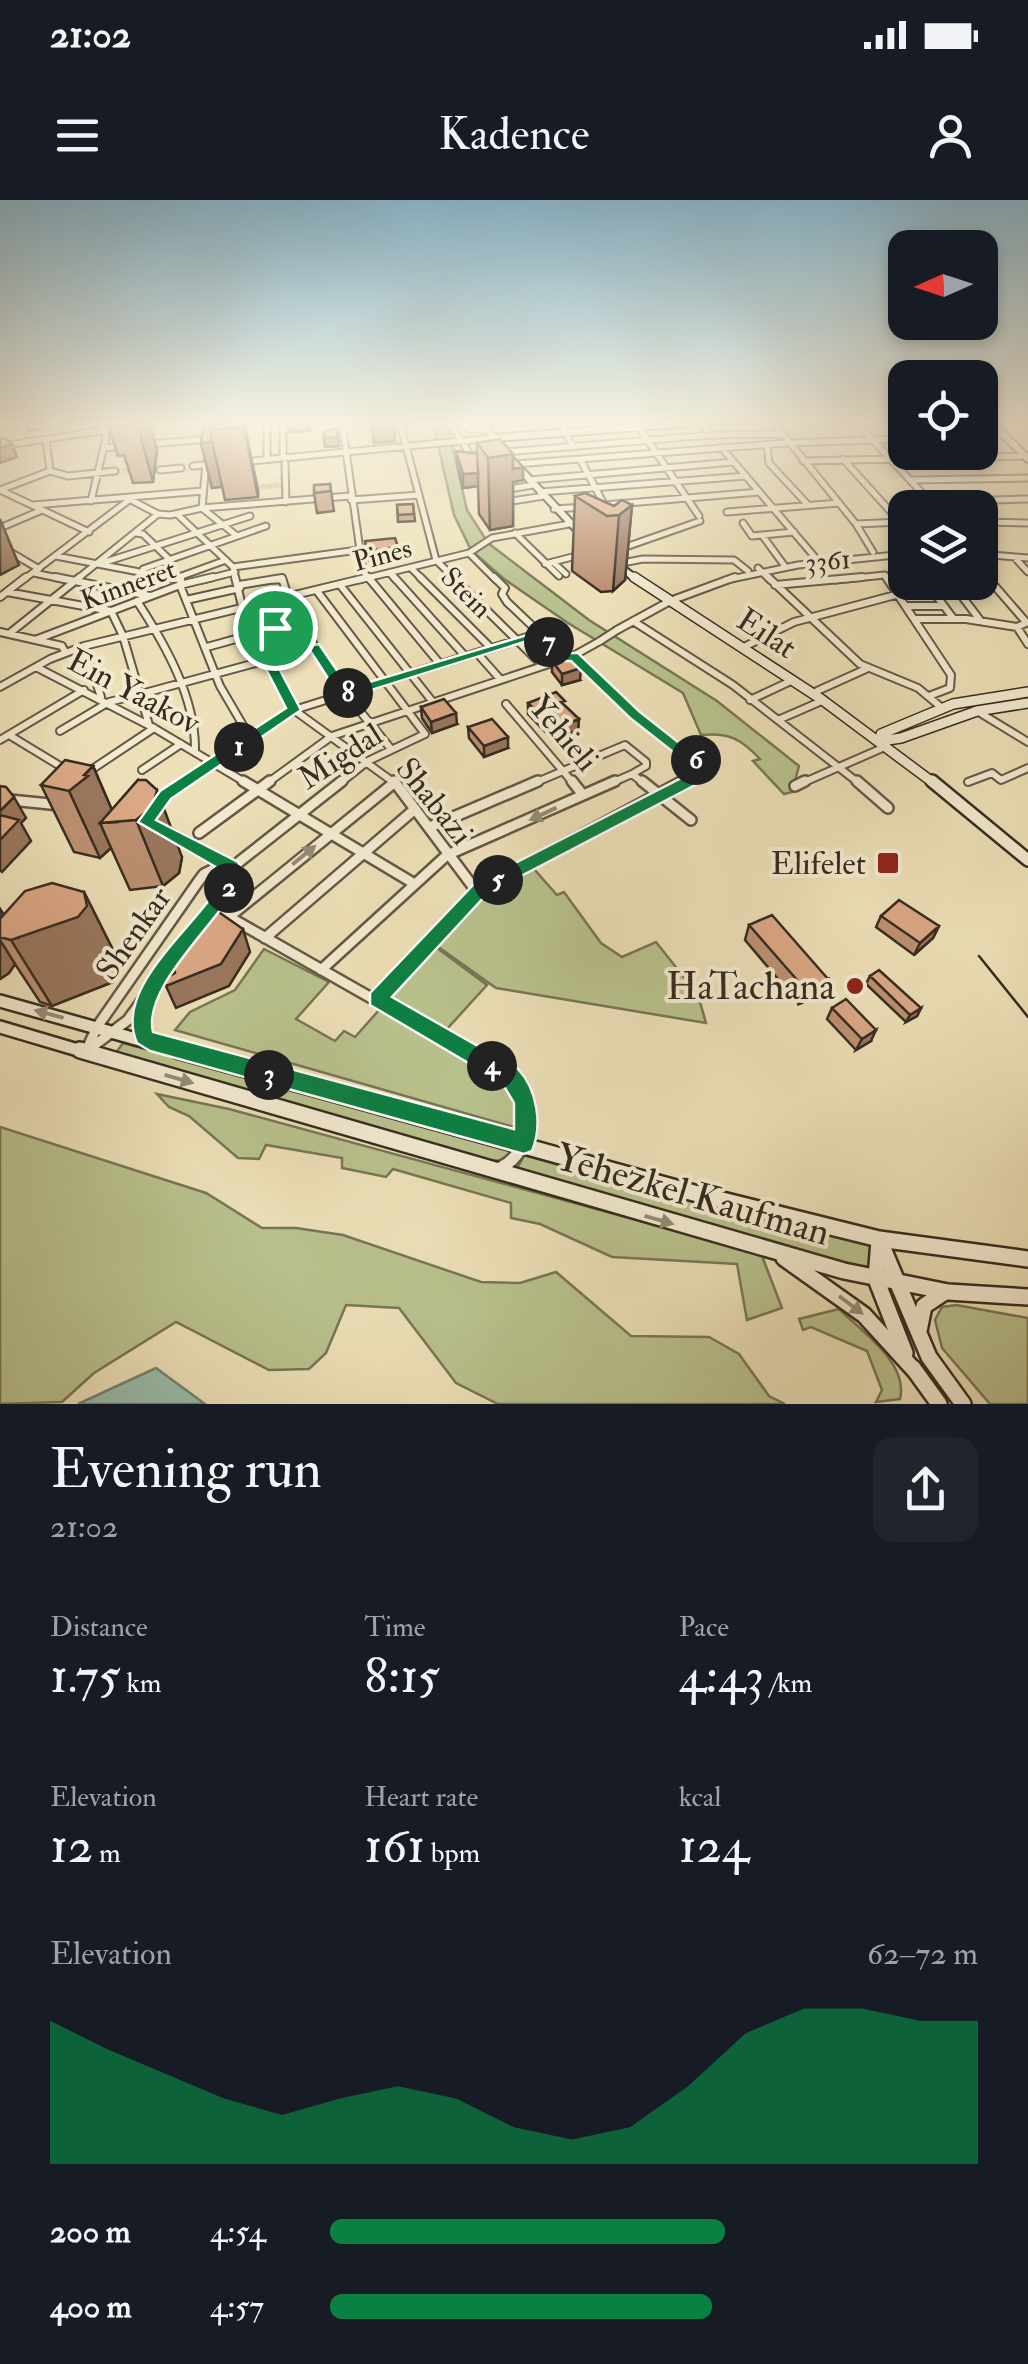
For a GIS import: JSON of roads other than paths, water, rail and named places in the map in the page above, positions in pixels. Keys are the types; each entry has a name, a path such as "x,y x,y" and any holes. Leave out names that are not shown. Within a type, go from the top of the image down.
{"main road":[{"path":"528,479 595,549"},
{"name":"Eilat","path":"610,554 617,564 668,600 820,696 886,743 1028,860"},
{"path":"1028,692 942,708 881,734 886,743 977,711 1028,704"},
{"path":"145,999 140,1028 150,1042"},
{"name":"Yehezkel Kaufman","path":"0,1001 879,1239 1028,1259"},
{"name":"Yehezkel Kaufman","path":"0,1028 876,1279 948,1292 1028,1297"},
{"path":"879,1239 876,1279 892,1325 916,1372"},
{"path":"879,1239 921,1342 963,1404"},
{"path":"774,1252 864,1314 939,1404"},
{"path":"921,1342 918,1318 924,1305 933,1295 948,1292"}],"street":[{"path":"0,490 30,479"},
{"path":"91,499 100,479"},
{"path":"202,508 205,479"},
{"path":"285,479 286,502"},
{"path":"348,479 358,550 368,579 440,664"},
{"path":"415,479 436,560 542,666"},
{"path":"489,492 551,479"},
{"path":"592,479 608,514"},
{"path":"512,501 542,494 702,479"},
{"path":"748,479 819,562"},
{"path":"785,479 808,505"},
{"path":"818,479 856,524 873,552"},
{"path":"862,479 888,507"},
{"path":"912,480 959,479"},
{"path":"912,480 921,490"},
{"path":"610,554 699,518 677,481"},
{"path":"0,490 89,532"},
{"path":"0,528 43,510 91,499 204,491"},
{"path":"554,509 758,492"},
{"path":"132,498 158,514 177,514 202,508 419,495"},
{"path":"4,595 132,498"},
{"path":"998,501 1028,499"},
{"path":"728,512 839,503"},
{"path":"33,505 65,504"},
{"path":"138,571 266,526 235,506"},
{"path":"202,508 236,536"},
{"path":"10,633 158,514"},
{"path":"177,514 232,567"},
{"path":"98,564 250,516"},
{"path":"998,522 1028,523"},
{"path":"856,524 888,523"},
{"name":"Pines","path":"0,687 84,646 469,553 487,539 569,524"},
{"path":"743,524 752,536 794,532"},
{"path":"136,533 170,560"},
{"path":"515,533 563,575"},
{"path":"762,535 784,565"},
{"path":"0,546 36,571 150,596"},
{"path":"549,563 595,549"},
{"path":"56,556 179,581 232,567 358,550"},
{"path":"378,999 477,892 696,777 700,769 696,760 635,715 540,633 503,597 505,588 469,553"},
{"path":"199,833 332,736 570,657 668,600 748,571 888,553"},
{"path":"998,556 1028,558"},
{"path":"617,564 643,559 734,560 748,571"},
{"path":"1016,559 1028,572"},
{"name":"Kinneret","path":"35,640 179,581 232,567"},
{"name":"Shabazi","path":"232,567 254,634 294,710 395,782 477,892"},
{"name":"Stein","path":"411,568 491,648"},
{"path":"758,568 866,668 911,684 942,708"},
{"path":"390,573 465,656"},
{"name":"3361","path":"775,585 885,575 888,579"},
{"path":"186,600 295,576"},
{"path":"282,578 288,597"},
{"path":"179,581 241,726 251,739"},
{"path":"341,586 432,701"},
{"path":"917,619 953,618 1017,626 1027,622 998,589"},
{"path":"318,592 406,709"},
{"path":"4,595 110,611 123,636 151,726 79,778 9,735"},
{"path":"744,647 811,618 888,597"},
{"path":"904,600 952,674 950,688 929,696"},
{"path":"940,600 953,618"},
{"path":"965,600 980,620"},
{"path":"137,601 156,628 180,684 197,740 195,752"},
{"path":"908,606 944,606"},
{"path":"297,619 346,694 391,749"},
{"path":"633,621 778,720 888,808"},
{"path":"207,647 285,626"},
{"path":"1017,626 1028,644"},
{"path":"275,628 290,654"},
{"path":"0,632 63,647 65,652"},
{"path":"226,864 149,823 166,795 294,710 540,633"},
{"path":"84,646 105,700"},
{"path":"60,731 105,700 314,647"},
{"name":"Stein","path":"478,653 500,679"},
{"name":"Ein Yaakov","path":"36,667 151,726 413,883"},
{"path":"778,720 866,668"},
{"path":"750,700 793,680"},
{"path":"0,740 84,690"},
{"name":"Yehieli","path":"506,704 583,796"},
{"name":"Migdal","path":"239,862 368,761 425,734 406,709"},
{"path":"977,711 1028,742"},
{"path":"795,786 841,768 886,743"},
{"path":"142,770 182,744"},
{"path":"320,970 446,855 632,774 646,766 646,762 625,745 430,826"},
{"path":"968,782 992,773 1000,780 1028,768"},
{"path":"632,774 691,820"},
{"path":"229,917 395,782"},
{"path":"0,799 80,806"},
{"path":"265,938 414,809"},
{"path":"204,850 208,866 204,874"},
{"name":"Shenkar","path":"226,864 235,873 234,880 145,999 115,1032 85,1052 98,1027 204,874 226,864"},
{"path":"219,900 229,917 510,1076 519,1086 525,1103 524,1143 507,1166 470,1165"}],"tunnel":[{"path":"282,479 282,485"},
{"path":"250,488 282,485"},
{"path":"252,487 282,485"}],"tram line":[{"path":"979,956 1028,1017"}],"place":[{"name":"Elifelet","path":"888,863"},
{"name":"HaTachana","path":"855,986"}]}
